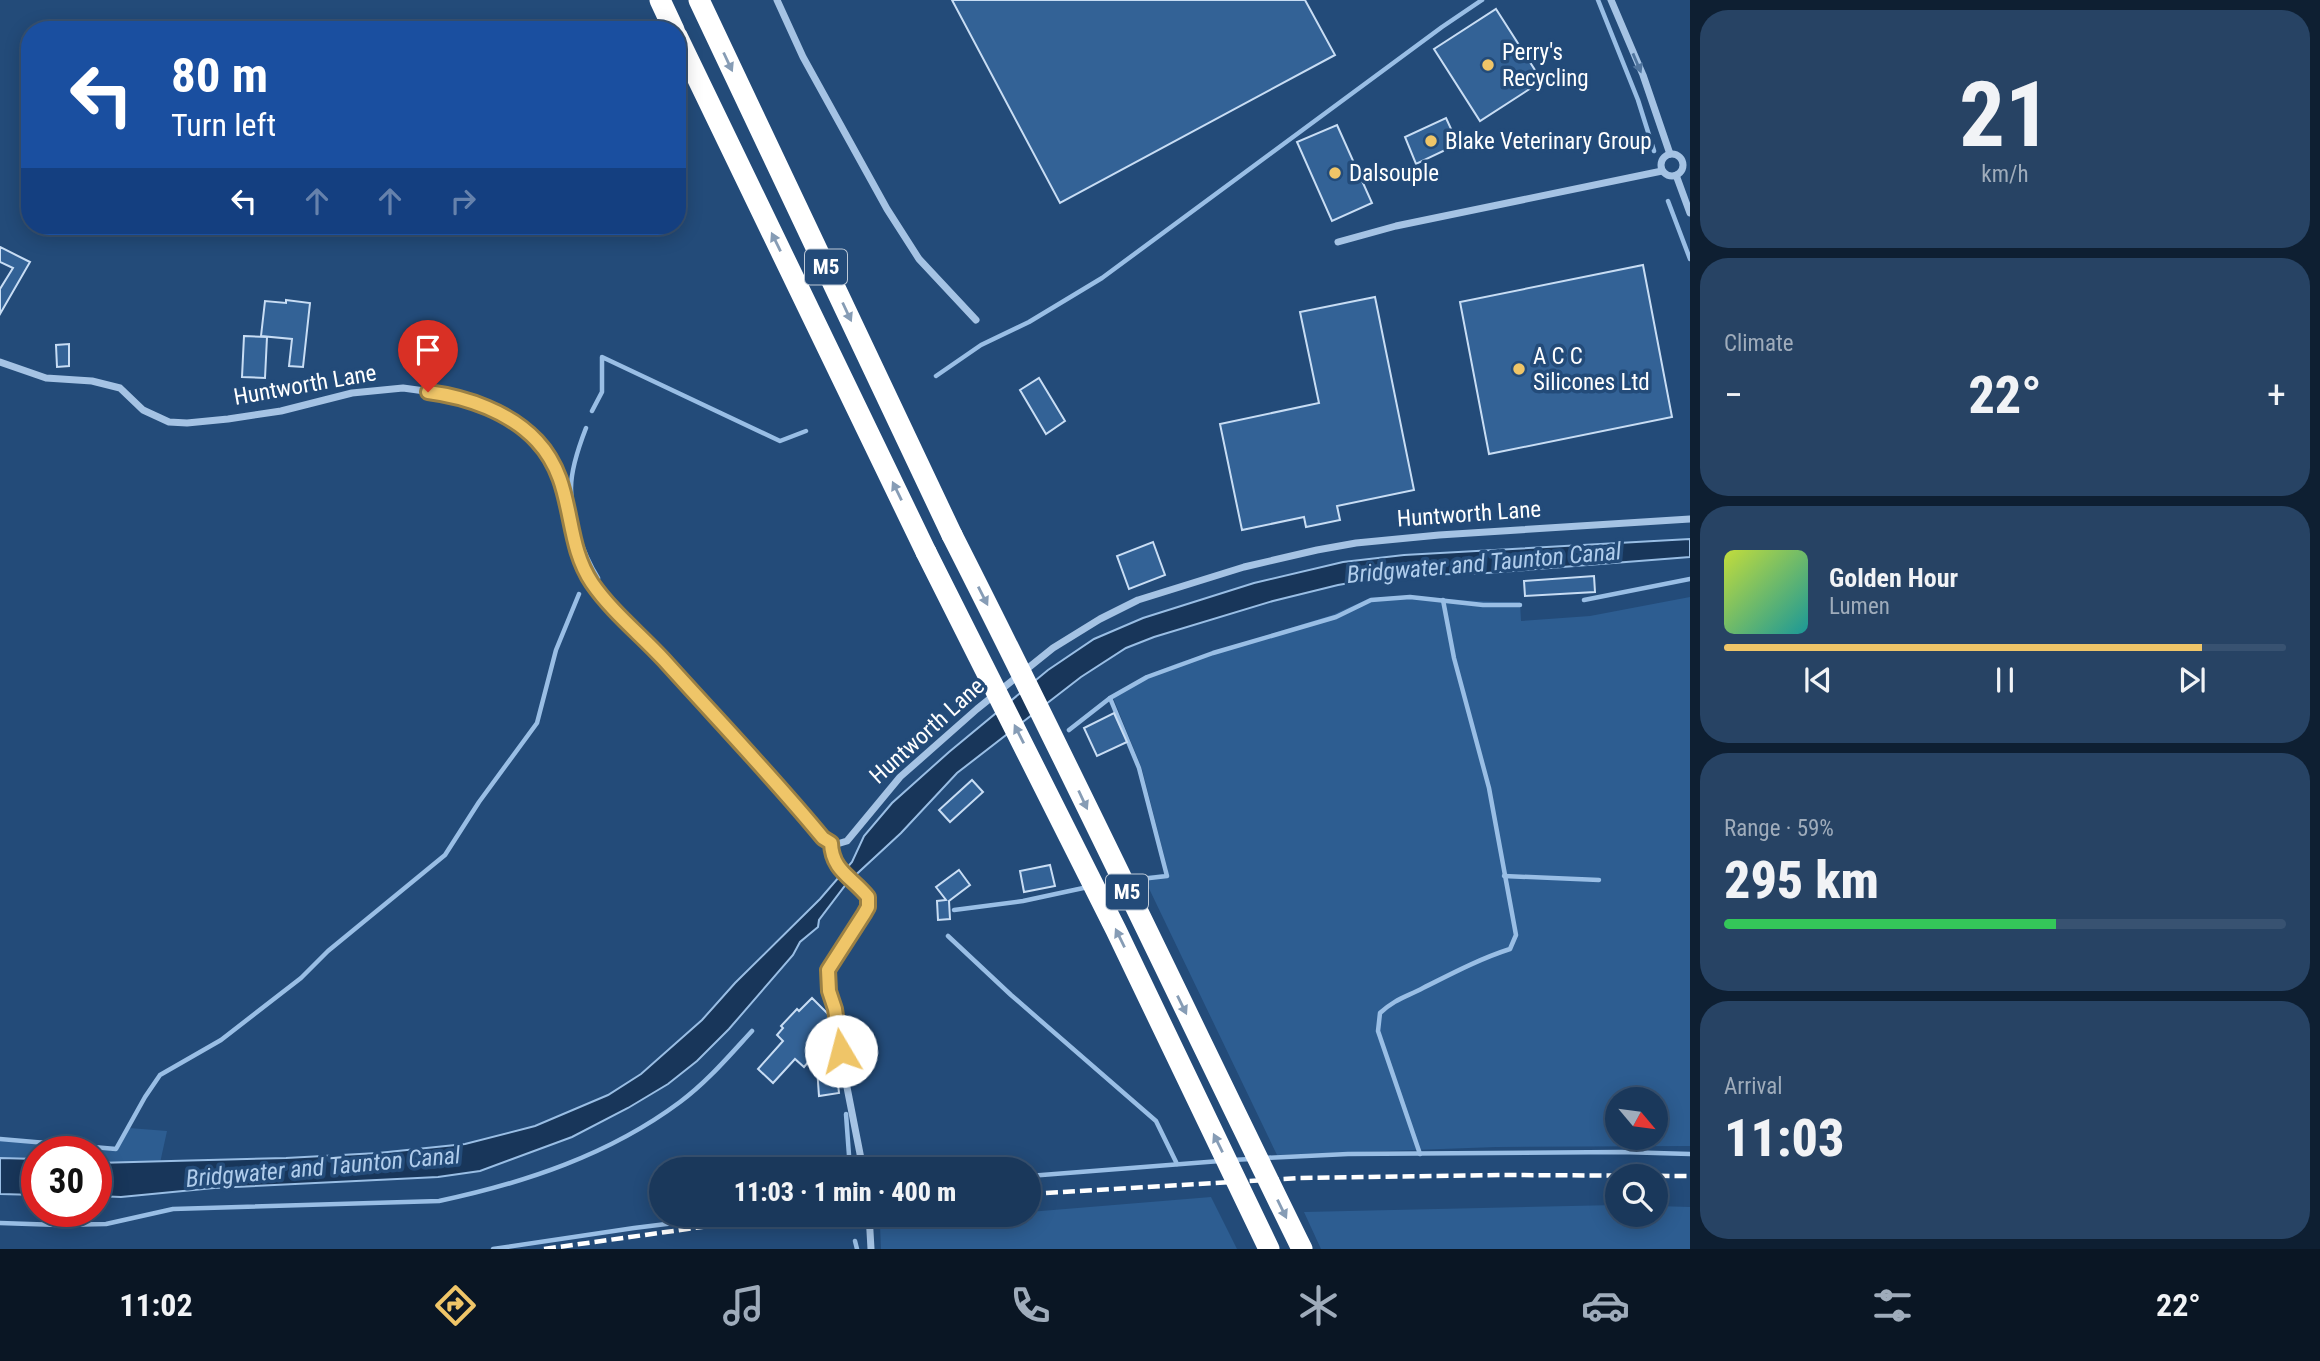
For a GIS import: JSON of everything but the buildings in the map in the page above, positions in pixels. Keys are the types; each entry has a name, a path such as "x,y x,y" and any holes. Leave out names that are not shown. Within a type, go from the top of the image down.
{"highway":[{"path":"660,0 670,21"},
{"name":"M5","path":"699,0 952,535 1050,729 1142,924 1302,1249"},
{"name":"M5","path":"686,55 926,552 1092,880 1269,1249"}],"street":[{"path":"777,0 803,57 887,209 919,259 976,320"},
{"path":"1611,0 1643,75 1670,154"},
{"path":"1662,171 1662,160 1670,154 1677,155 1682,160"},
{"path":"1682,160 1690,157"},
{"path":"1338,242 1396,226 1662,171 1675,175 1681,170 1682,160"},
{"path":"1675,175 1690,213"},
{"name":"Huntworth Lane","path":"0,362 46,378 92,381 120,388 143,410 169,422 228,419 281,411 352,393 402,388 454,395 503,415 536,439 556,464 568,505 574,543 591,581 618,615 662,659 823,838 831,843 842,844 847,841 900,777 976,709 1052,648 1138,600 1244,567 1356,543 1690,519"},
{"path":"831,843 831,855 836,865 868,897 868,907 828,970 829,991 835,1009 861,1157"},
{"path":"870,1227 871,1249"}],"shaded area":[{"path":"1398,596 1520,602 1521,621 1590,616 1690,597 1690,1146 1668,1146 1668,1087 1605,1087 1605,1146 1496,1147 1277,1155 1143,876 1168,871 1142,769 1112,695 1148,675 1178,663 1332,615 1370,598"},
{"path":"129,1128 167,1131 160,1163 112,1163 112,1149 115,1149"},
{"path":"0,1139 21,1141 21,1159 0,1158"},
{"path":"1211,1197 1237,1249 881,1249 880,1227 1041,1227 1041,1211"},
{"path":"1605,1205 1605,1227 1668,1227 1668,1206 1690,1207 1690,1249 1321,1249 1304,1212"}],"water":[{"name":"Bridgwater and Taunton Canal","path":"1690,539 1690,557 1487,573 1390,576 1338,585 1273,601 1126,648 1081,677 957,773 901,833 847,883 819,920 818,927 800,942 793,955 729,1029 697,1061 668,1084 572,1137 480,1171 438,1177 214,1188 112,1197 112,1163 286,1158 378,1153 465,1144 535,1126 608,1095 641,1074 702,1020 735,983 820,899 852,862 864,836 892,803 1048,670 1094,639 1143,618 1254,583 1343,562 1404,555"},
{"path":"0,1158 21,1159 21,1195 0,1194"}],"waterway":[{"path":"936,376 981,345 1029,322 1102,278 1482,0"},
{"path":"1598,0 1638,100 1654,151"},
{"path":"1668,201 1690,259"},
{"path":"592,411 602,392 602,357 780,441 806,431"},
{"path":"586,428 571,480 572,500 578,535 598,578"},
{"path":"1584,600 1690,579"},
{"path":"0,1139 116,1149 160,1075 221,1040 301,978 328,951 445,855 479,802 537,723 556,650 579,594"},
{"path":"1069,730 1110,698 1147,677 1213,653 1336,617 1371,600 1410,597 1483,605 1520,605"},
{"path":"1420,1154 1378,1031 1380,1013 1391,1004 1476,962 1510,949 1516,935 1489,788 1454,658 1443,600"},
{"path":"1110,698 1139,768 1167,876 1132,880"},
{"path":"1504,876 1599,880"},
{"path":"954,910 1023,901 1088,887"},
{"path":"948,936 1011,995 1156,1121 1177,1164"},
{"path":"0,1223 106,1224 173,1209 439,1201 471,1194 565,1165 653,1121 690,1094 752,1031"},
{"path":"846,1114 849,1157"},
{"path":"1264,1158 1348,1154 1690,1154"},
{"path":"1232,1160 1251,1159"},
{"path":"1041,1175 1220,1161"},
{"path":"493,1249 649,1226"},
{"path":"855,1241 857,1249"}],"railway":[{"path":"1041,1193 1299,1178 1690,1176"},
{"path":"544,1249 702,1227"}],"place":[{"name":"Perry's Recycling","path":"1488,65"},
{"name":"Blake Veterinary Group","path":"1431,141"},
{"name":"Dalsouple","path":"1335,173"},
{"name":"A C C Silicones Ltd","path":"1519,369"}],"route":[{"path":"428,392 454,395 503,415 536,439 556,464 568,505 574,543 591,581 618,615 662,659 823,838 831,843 831,855 836,865 868,897 868,907 828,970 829,991 835,1009 841,1051"}]}
